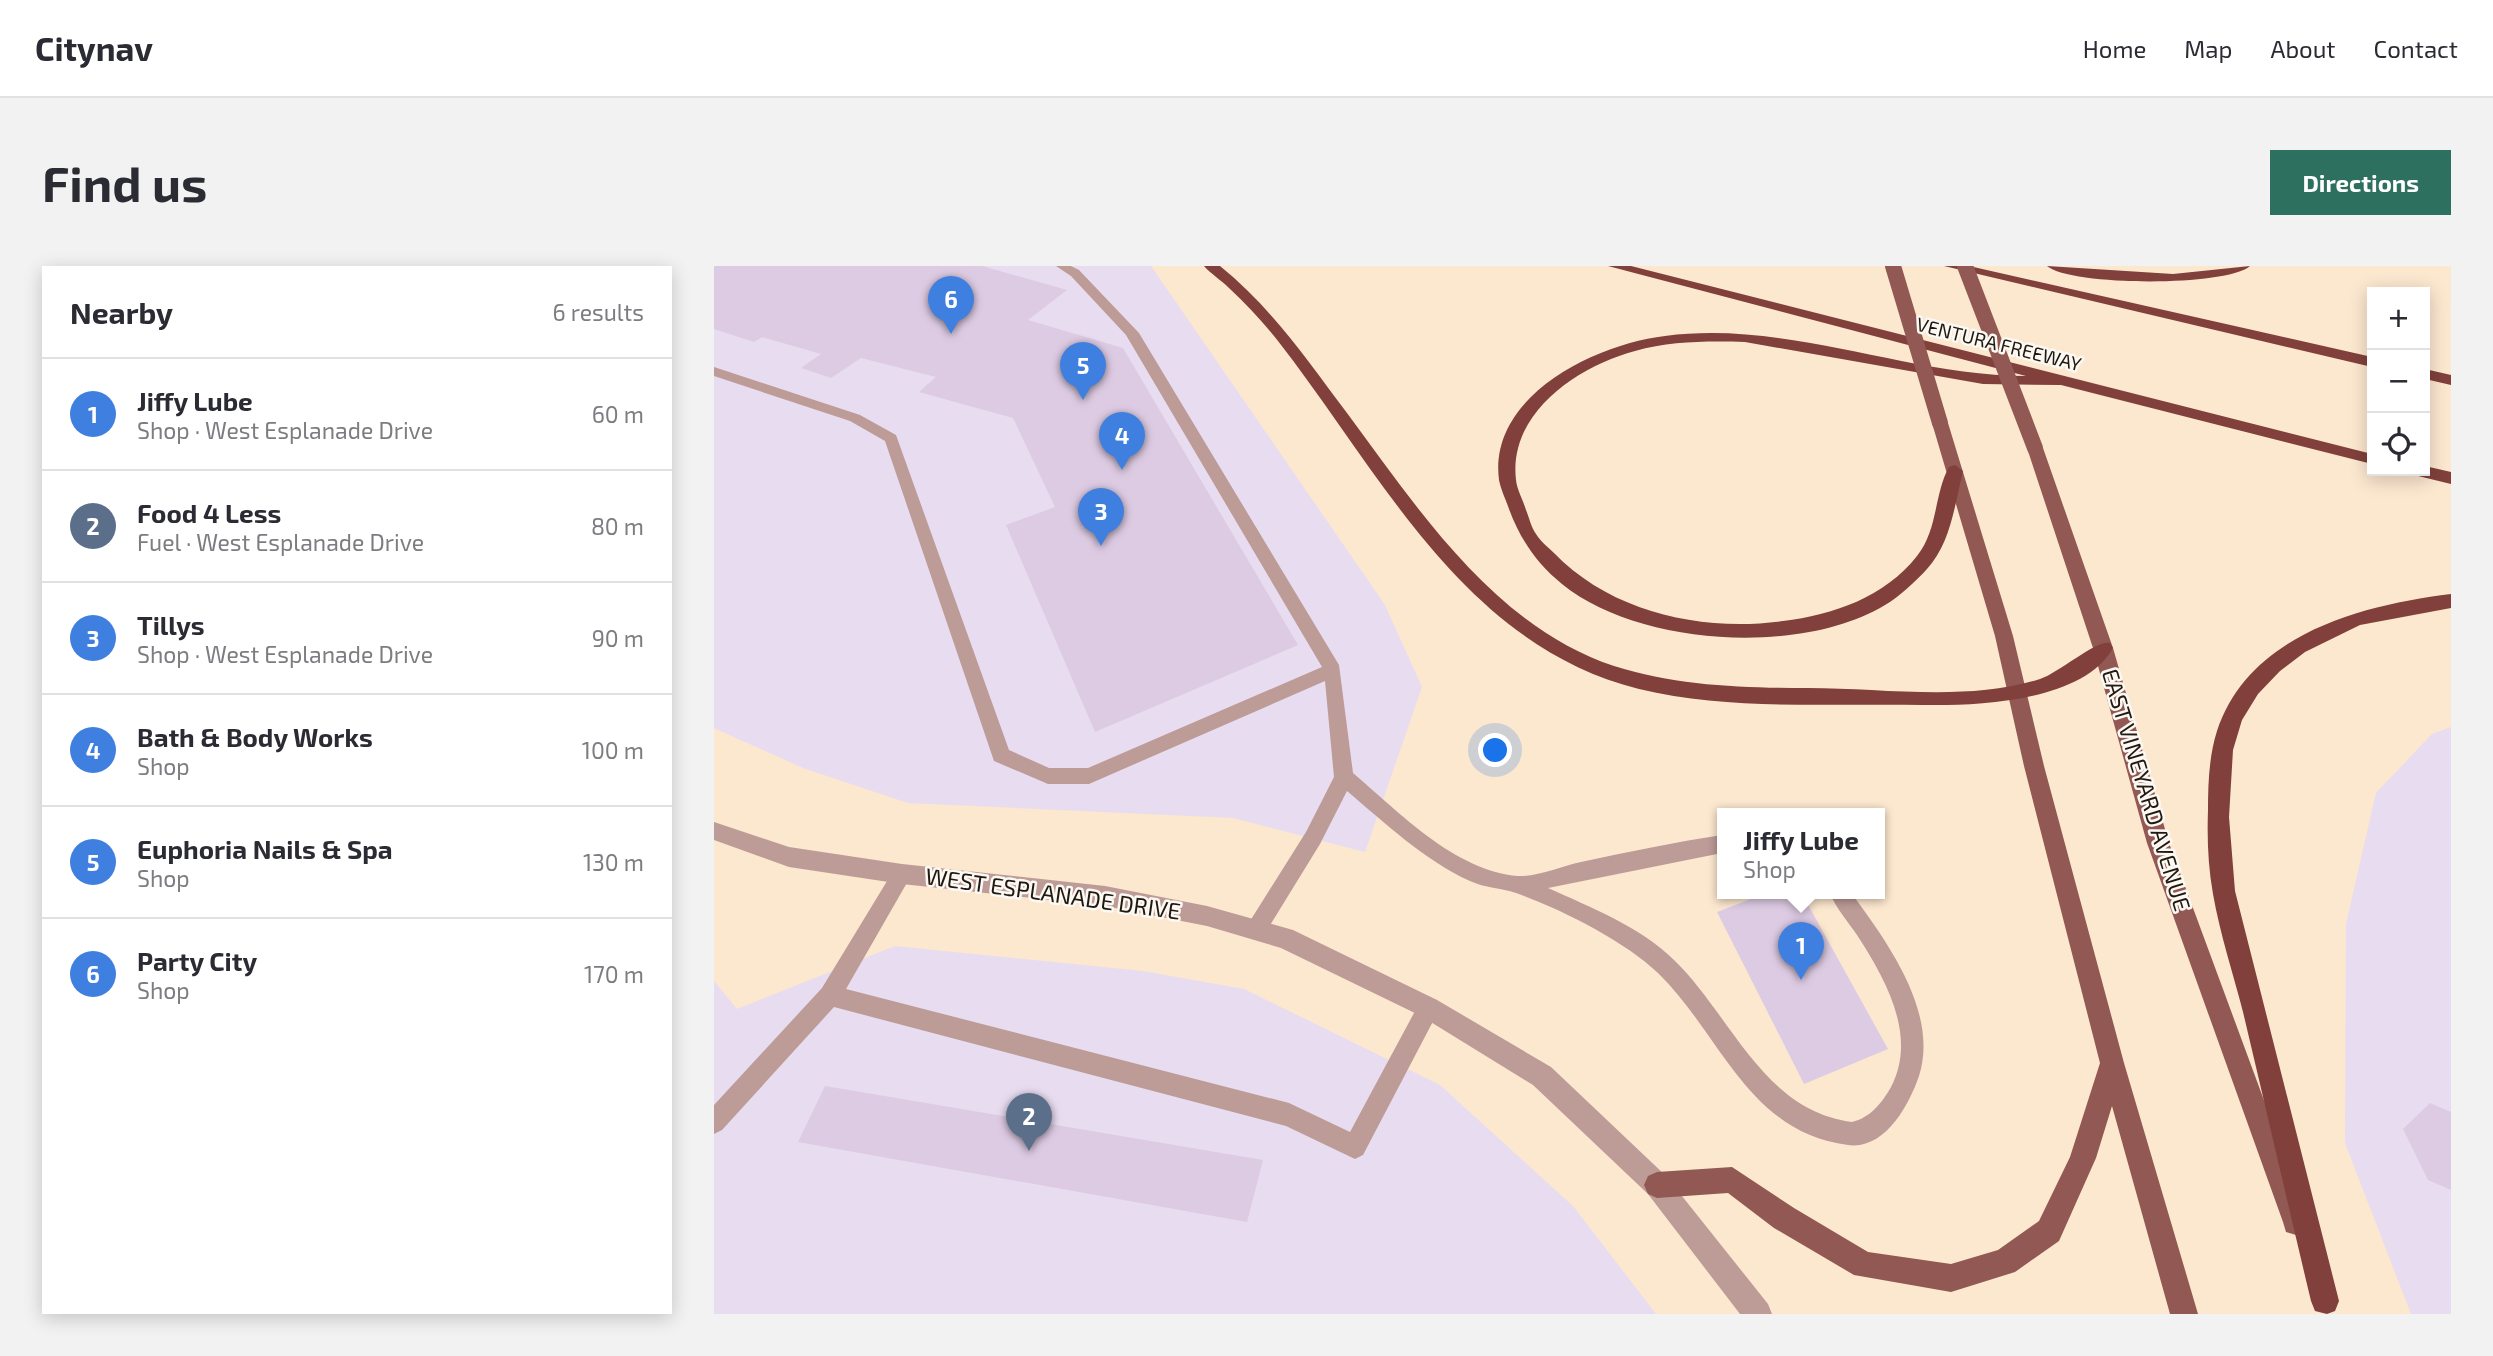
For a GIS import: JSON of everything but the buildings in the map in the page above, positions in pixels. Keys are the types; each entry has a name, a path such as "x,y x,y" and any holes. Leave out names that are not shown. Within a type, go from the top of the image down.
{"highway":[{"path":"1211,266 1274,324 1344,421 1452,560 1504,612 1543,641 1586,663 1654,684 1726,694 1949,696 2018,693 2070,674 2103,648"},
{"name":"VENTURA FREEWAY","path":"1615,266 2057,381 2367,458"},
{"path":"1951,266 2367,361"},
{"path":"2054,266 2152,279 2216,275 2243,266"},
{"path":"1955,471 1934,544 1918,568 1896,590 1867,608 1832,622 1807,629 1751,634 1695,629 1668,623 1640,615 1591,593 1551,564 1536,547 1515,513 1507,477 1515,435 1539,398 1585,364 1645,343 1690,337 1736,337 1983,379 2057,381"},
{"path":"2430,375 2451,380"},
{"path":"2430,473 2451,478"},
{"path":"2327,1308 2221,875 2218,784 2231,720 2262,673 2319,635 2364,616 2406,605 2451,601"}],"main road":[{"path":"1893,266 2018,693 2112,1063 2185,1314"},
{"name":"EAST VINEYARD AVENUE","path":"1965,266 2035,448 2103,648 2158,843 2327,1308"},
{"path":"1657,1185 1732,1180 1784,1218 1864,1265 1951,1278 2005,1262 2049,1231 2083,1158 2112,1063"}],"street":[{"name":"WEST ESPLANADE DRIVE","path":"714,831 789,857 902,874 1105,896 1256,928 1297,944 1429,1008 1542,1076 1657,1185 1758,1314"}],"lane":[{"path":"1062,266 1075,274 1132,333 1333,670 1344,777 1313,838 1256,928"},
{"path":"714,371 855,418 891,438 1001,755 1048,776 1089,776 1333,670"},
{"path":"1344,777 1415,836 1477,875 1520,885 1618,934 1664,964 1751,1077 1781,1103 1816,1126 1852,1134 1880,1121 1904,1091 1912,1059 1910,1021 1885,963 1843,899"},
{"path":"1520,885 1717,845"},
{"path":"714,1122 830,995 902,874"},
{"path":"830,995 1289,1115 1355,1147 1429,1008"}],"shaded area":[{"path":"714,266 1151,266 1385,605 1422,687 1365,852 1233,818 908,803 803,768 714,728"},
{"path":"2451,727 2451,1314 2411,1314 2345,1143 2346,924 2376,793 2432,734"},
{"path":"895,946 1143,971 1244,989 1440,1085 1573,1206 1656,1314 714,1314 714,981 737,1009"}],"place":[{"name":"Party City","path":"951,334"},
{"name":"Euphoria Nails & Spa","path":"1083,400"},
{"name":"Bath & Body Works","path":"1122,470"},
{"name":"Tillys","path":"1101,546"},
{"name":"Jiffy Lube","path":"1801,980"},
{"name":"Food 4 Less","path":"1029,1151"}]}
